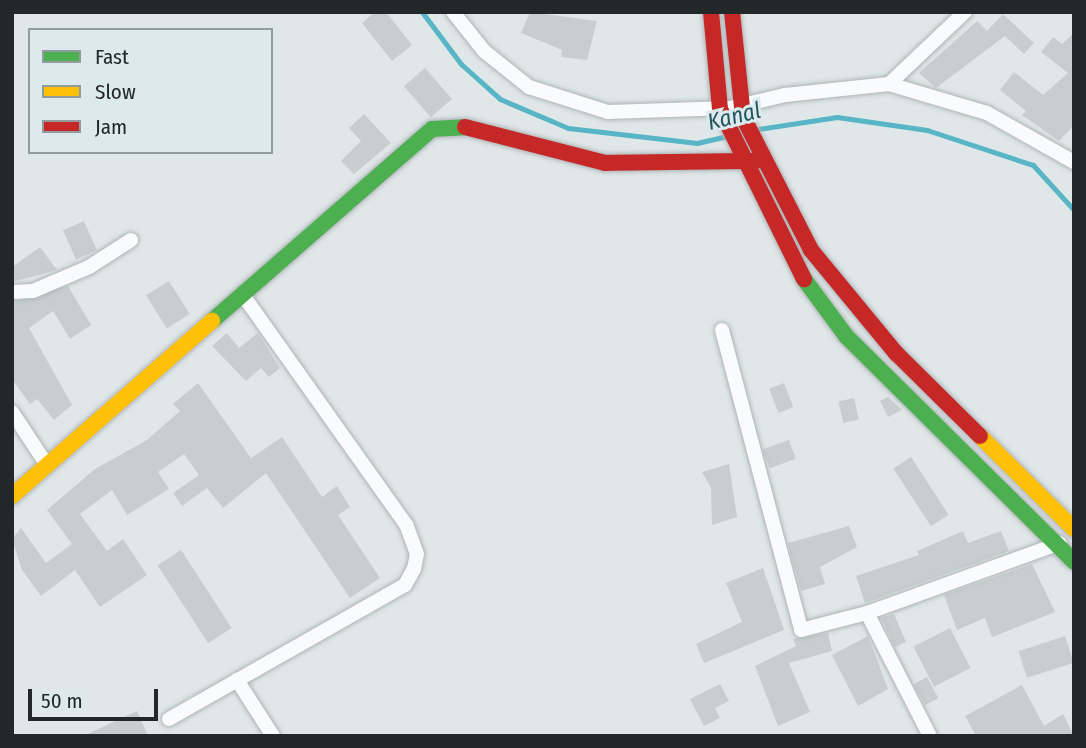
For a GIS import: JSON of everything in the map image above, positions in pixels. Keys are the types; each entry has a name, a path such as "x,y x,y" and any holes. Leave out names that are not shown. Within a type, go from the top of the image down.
{"main road":[{"path":"710,12 720,109 742,164 789,259 846,336 1060,543 1074,562"},
{"path":"732,12 742,111 761,159 811,250 862,316 1074,529"},
{"path":"12,496 243,295 409,145 441,127 465,127 605,163 742,164 761,159"}],"street":[{"path":"453,12 506,70 574,106 608,112 720,109 742,111 889,85 987,113 1074,162"},
{"path":"889,85 965,12"},
{"path":"12,292 33,291 89,267 131,240"},
{"path":"169,719 405,585 417,554 407,526 243,295"},
{"path":"722,330 797,627 867,613 1060,543"},
{"path":"12,412 47,465"},
{"path":"867,613 930,736"},
{"path":"237,680 273,736"}],"building":[{"path":"375,12 386,12 412,45 392,61 362,23"},
{"path":"530,12 597,21 587,60 561,57 562,50 521,33"},
{"path":"1003,14 1034,43 1024,54 1005,36 936,88 919,73 977,21 987,31"},
{"path":"1074,33 1074,125 1059,141 1022,115 1026,111 1000,90 1014,72 1043,95 1068,73 1041,52 1053,37 1062,44"},
{"path":"425,68 452,99 431,117 404,86"},
{"path":"364,114 391,143 354,174 341,161 361,141 349,128"},
{"path":"84,221 97,250 76,260 63,230"},
{"path":"40,247 57,270 12,282 12,267"},
{"path":"169,281 190,314 167,328 146,295"},
{"path":"68,286 91,325 70,339 53,311 29,328 72,405 54,420 37,399 30,404 12,379 12,302"},
{"path":"227,333 239,348 258,333 280,368 269,377 261,368 246,381 212,346"},
{"path":"198,383 251,458 282,437 322,497 337,486 350,507 338,515 380,578 350,598 266,473 223,508 207,488 182,506 173,493 199,475 184,454 158,472 169,489 127,515 112,490 80,514 107,551 123,539 147,575 100,607 75,570 41,596 22,570 12,539 21,528 46,563 72,544 47,510 95,469 147,440 180,411 173,404"},
{"path":"784,383 793,407 778,413 769,389"},
{"path":"888,397 902,410 888,417 880,401"},
{"path":"854,398 859,419 843,423 838,402"},
{"path":"789,440 796,459 770,468 763,450"},
{"path":"911,457 949,515 931,526 893,468"},
{"path":"729,464 737,517 712,525 711,488 702,472"},
{"path":"849,526 857,547 820,567 825,584 801,591 788,543"},
{"path":"963,531 968,543 1001,531 1009,551 865,603 856,576 919,555 917,551"},
{"path":"181,550 232,628 208,643 158,565"},
{"path":"1032,564 1055,612 992,637 985,618 957,630 944,595"},
{"path":"763,568 784,630 704,663 696,644 742,622 726,583"},
{"path":"894,614 906,642 895,647 881,618"},
{"path":"950,628 970,668 934,687 913,647"},
{"path":"828,633 832,651 789,663 810,712 778,726 755,666 796,646 793,639"},
{"path":"868,636 888,689 858,706 832,655"},
{"path":"1065,636 1074,663 1027,678 1018,651"},
{"path":"927,677 938,698 925,705 914,684"},
{"path":"720,684 729,701 715,708 720,718 704,726 690,699"},
{"path":"1022,685 1044,726 1063,714 1074,736 976,736 965,716"},
{"path":"137,711 148,736 83,736"}],"waterway":[{"name":"Kanal","path":"422,12 461,64 500,99 568,128 697,143 724,137"},
{"name":"Kanal","path":"758,129 837,117 927,130 1033,165 1074,210"}],"traffic: fast":[{"path":"212,321 432,129 465,127"},
{"path":"804,279 846,336 1074,562"}],"traffic: slow":[{"path":"12,496 212,321"},
{"path":"980,436 1074,529"}],"traffic: jam":[{"path":"711,12 720,109 804,279"},
{"path":"732,12 743,117 811,250 896,353 980,436"},
{"path":"465,127 605,163 756,161"}]}
